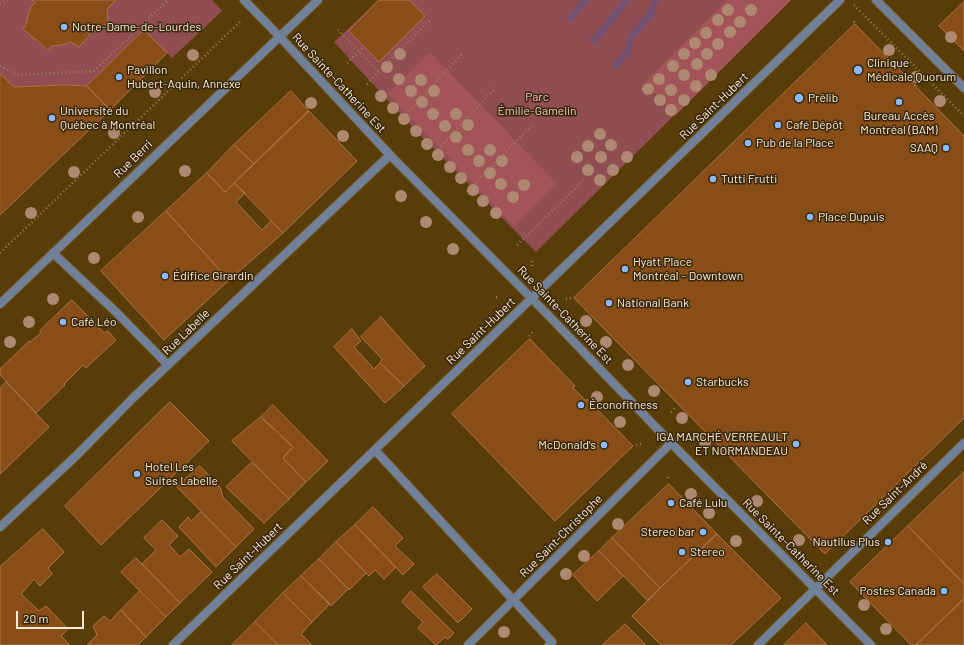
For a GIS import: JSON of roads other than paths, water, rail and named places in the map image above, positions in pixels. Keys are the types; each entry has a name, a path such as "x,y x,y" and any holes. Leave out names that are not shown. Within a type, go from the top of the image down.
{"street":[{"name":"Rue Sainte-Catherine Est","path":"244,0 390,155 549,316 671,443 871,645"},
{"name":"Rue Berri","path":"0,304 318,0"},
{"name":"Rue Saint-Hubert","path":"173,645 840,0"},
{"path":"876,0 964,88"},
{"name":"Rue Labelle","path":"0,527 168,365 390,155"},
{"path":"53,253 117,313 168,365"},
{"name":"Rue Saint-Christophe","path":"468,645 671,443"},
{"name":"Rue Saint-André","path":"758,645 964,443"},
{"path":"375,450 552,642 549,645"}],"waterway":[{"path":"571,18 586,0"},
{"path":"594,41 627,0"},
{"path":"616,65 628,51 631,37 651,14 655,0"}],"place":[{"name":"Notre-Dame-de-Lourdes","path":"64,27"},
{"name":"Clinique Médicale Quorum","path":"858,70"},
{"name":"Pavillon Hubert-Aquin, Annexe","path":"119,77"},
{"name":"Prélib","path":"799,98"},
{"name":"Bureau Accès Montréal (BAM)","path":"899,102"},
{"name":"Université du Québec à Montréal","path":"52,118"},
{"name":"Café Dépôt","path":"778,125"},
{"name":"Pub de la Place","path":"748,143"},
{"name":"SAAQ","path":"946,148"},
{"name":"Tutti Frutti","path":"713,179"},
{"name":"Place Dupuis","path":"810,217"},
{"name":"Hyatt Place Montréal – Downtown","path":"625,269"},
{"name":"Édifice Girardin","path":"165,276"},
{"name":"National Bank","path":"609,303"},
{"name":"Café Léo","path":"63,322"},
{"name":"Starbucks","path":"688,382"},
{"name":"Éconofitness","path":"581,405"},
{"name":"IGA MARCHÉ VERREAULT ET NORMANDEAU","path":"796,444"},
{"name":"McDonald's","path":"604,445"},
{"name":"Hotel Les Suites Labelle","path":"137,474"},
{"name":"Café Lulu","path":"671,503"},
{"name":"Stereo bar","path":"703,532"},
{"name":"Nautilus Plus","path":"888,542"},
{"name":"Stereo","path":"682,552"},
{"name":"Postes Canada","path":"944,591"}],"park label":[{"name":"Parc Émilie-Gamelin","path":"537,104"}]}
